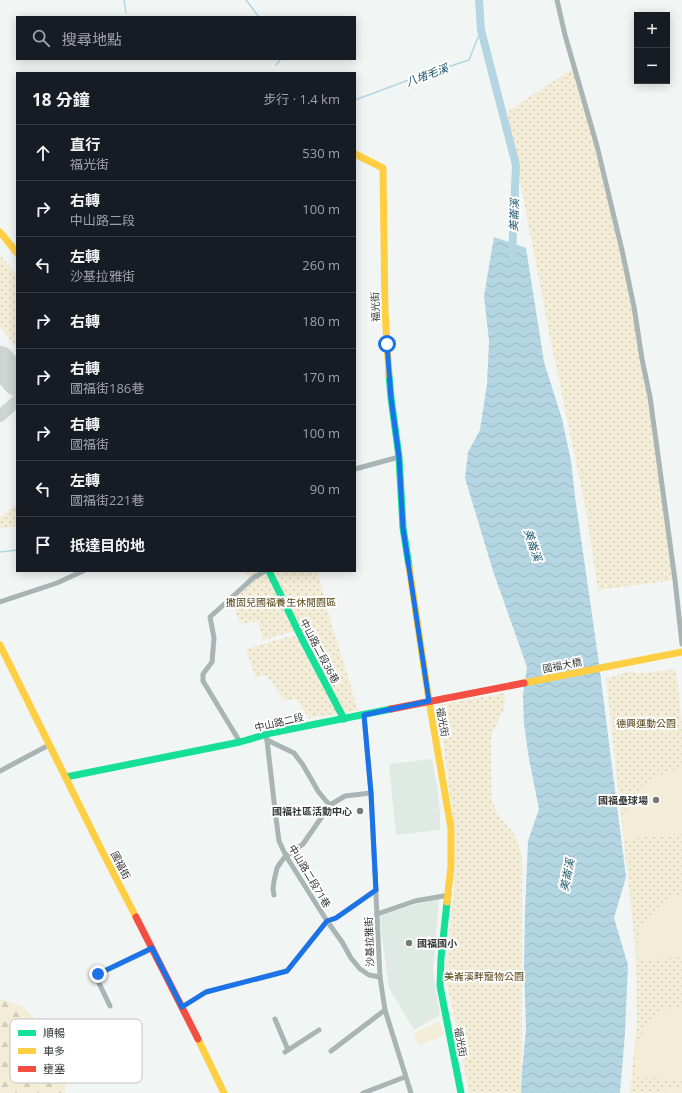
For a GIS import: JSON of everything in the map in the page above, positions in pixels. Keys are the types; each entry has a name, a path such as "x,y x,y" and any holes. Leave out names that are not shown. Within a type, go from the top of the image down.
{"street":[{"path":"557,0 565,34 597,146 622,250 634,308 651,405 682,644"},
{"name":"福光街","path":"356,154 383,168 385,312 391,398 399,457 403,528 429,701 451,828 452,848 439,971 440,986 461,1093"},
{"path":"0,232 16,252"},
{"path":"356,469 399,457"},
{"path":"0,602 57,584 81,572"},
{"path":"240,742 203,681 203,674 212,662 214,638 210,617 253,578 262,572"},
{"name":"中山路二段36巷","path":"269,572 301,637 344,719"},
{"name":"國福街","path":"0,646 224,1093"},
{"name":"國福大橋","path":"497,688 682,652"},
{"name":"中山路二段","path":"66,777 267,737 271,733 497,688"},
{"name":"沙基拉雅街","path":"364,715 371,793 380,977 385,1010 411,1093"},
{"path":"267,737 294,753 303,765 318,791 330,805"},
{"name":"中山路二段71巷","path":"267,737 279,841 286,856 351,958 360,969 369,975 380,977"},
{"path":"0,771 50,745"},
{"path":"274,895 273,889 275,874 281,862 286,856 303,844 330,805 345,796 371,793"},
{"path":"182,1007 206,992 287,971 327,921 336,918 376,890"},
{"path":"377,914 415,901 448,895"},
{"path":"110,1006 98,981 98,974 152,948"},
{"path":"331,1051 385,1010"},
{"path":"275,1019 287,1051 319,1030"},
{"path":"363,1093 405,1076"}],"shaded area":[{"path":"432,758 438,794 440,830 396,835 389,764"},
{"name":"國福國小","path":"439,899 433,972 440,1015 414,1030 389,988 379,914"}],"green space":[{"path":"575,67 634,307 675,580 598,590 586,510 549,332 507,112"},
{"path":"0,255 16,274 16,346 0,327"},
{"path":"16,505 16,526 0,528 0,517"},
{"name":"撒固兒國福養生休閒園區","path":"245,572 317,572 324,595 323,596 358,710 345,713 299,630 263,640 258,621 240,624 231,599 251,580"},
{"path":"295,635 338,714 309,718 296,699 285,701 266,675 256,678 246,649"},
{"name":"德興運動公園","path":"676,669 682,725 682,1093 630,1093 637,1020 634,932 606,678 632,671 636,674"},
{"name":"美崙溪畔寵物公園","path":"505,693 504,708 491,737 492,800 497,814 515,835 522,858 521,1093 469,1093 445,977 454,890 456,839 438,705"},
{"name":"國福壘球場","path":"682,769 682,834 625,839 625,815 633,797 646,783 663,773"},
{"path":"682,894 682,957 638,960 638,941 641,931 649,916 660,905"},
{"path":"0,999 22,1006 36,1019 10,1019 10,1083 65,1083 65,1093 0,1093"},
{"path":"682,1008 682,1079 634,1077 638,1046 644,1030 654,1017 665,1010"},
{"path":"439,1022 444,1035 419,1045 414,1033"},
{"path":"682,1088 682,1093 653,1093 662,1090"}],"water":[{"path":"494,237 526,248 544,362 562,419 571,461 598,656 626,877 614,918 628,965 625,1033 620,1093 521,1093 526,1029 524,968 528,841 539,809 524,724 523,695 527,667 493,571 465,478 468,452 480,430 487,384 489,341 484,296"}],"waterway":[{"path":"124,0 126,13"},
{"path":"246,0 258,16"},
{"name":"美崙溪","path":"479,0 481,30 516,165 512,255"},
{"name":"八堵毛溪","path":"356,100 414,78 469,60 481,30"},
{"path":"276,65 280,60"},
{"name":"八堵毛溪","path":"0,552 16,550"}],"taxiway":[{"path":"0,416 16,402"}],"runway":[{"path":"0,361 16,380"}],"traffic: fast":[{"path":"389,375 399,457 403,528 409,566"},
{"path":"269,572 301,637 344,719"},
{"path":"66,777 240,742 271,733 391,709"},
{"path":"447,902 441,958 440,986 461,1093"}],"traffic: slow":[{"path":"356,154 383,168 385,312 389,375"},
{"path":"0,232 16,252"},
{"path":"409,566 429,701 451,828 451,866 447,902"},
{"path":"0,645 136,917"},
{"path":"524,683 682,652"},
{"path":"198,1039 224,1093"}],"traffic: jam":[{"path":"391,709 524,683"},
{"path":"136,917 198,1039"}],"place":[{"name":"國福壘球場","path":"656,800"},
{"name":"國福社區活動中心","path":"360,811"},
{"name":"國福國小","path":"409,943"}],"route":[{"path":"98,974 152,948 182,1007 206,992 287,971 327,921 336,918 376,890 371,793 364,715 429,701 403,528 399,457 394,429 387,344"}]}
